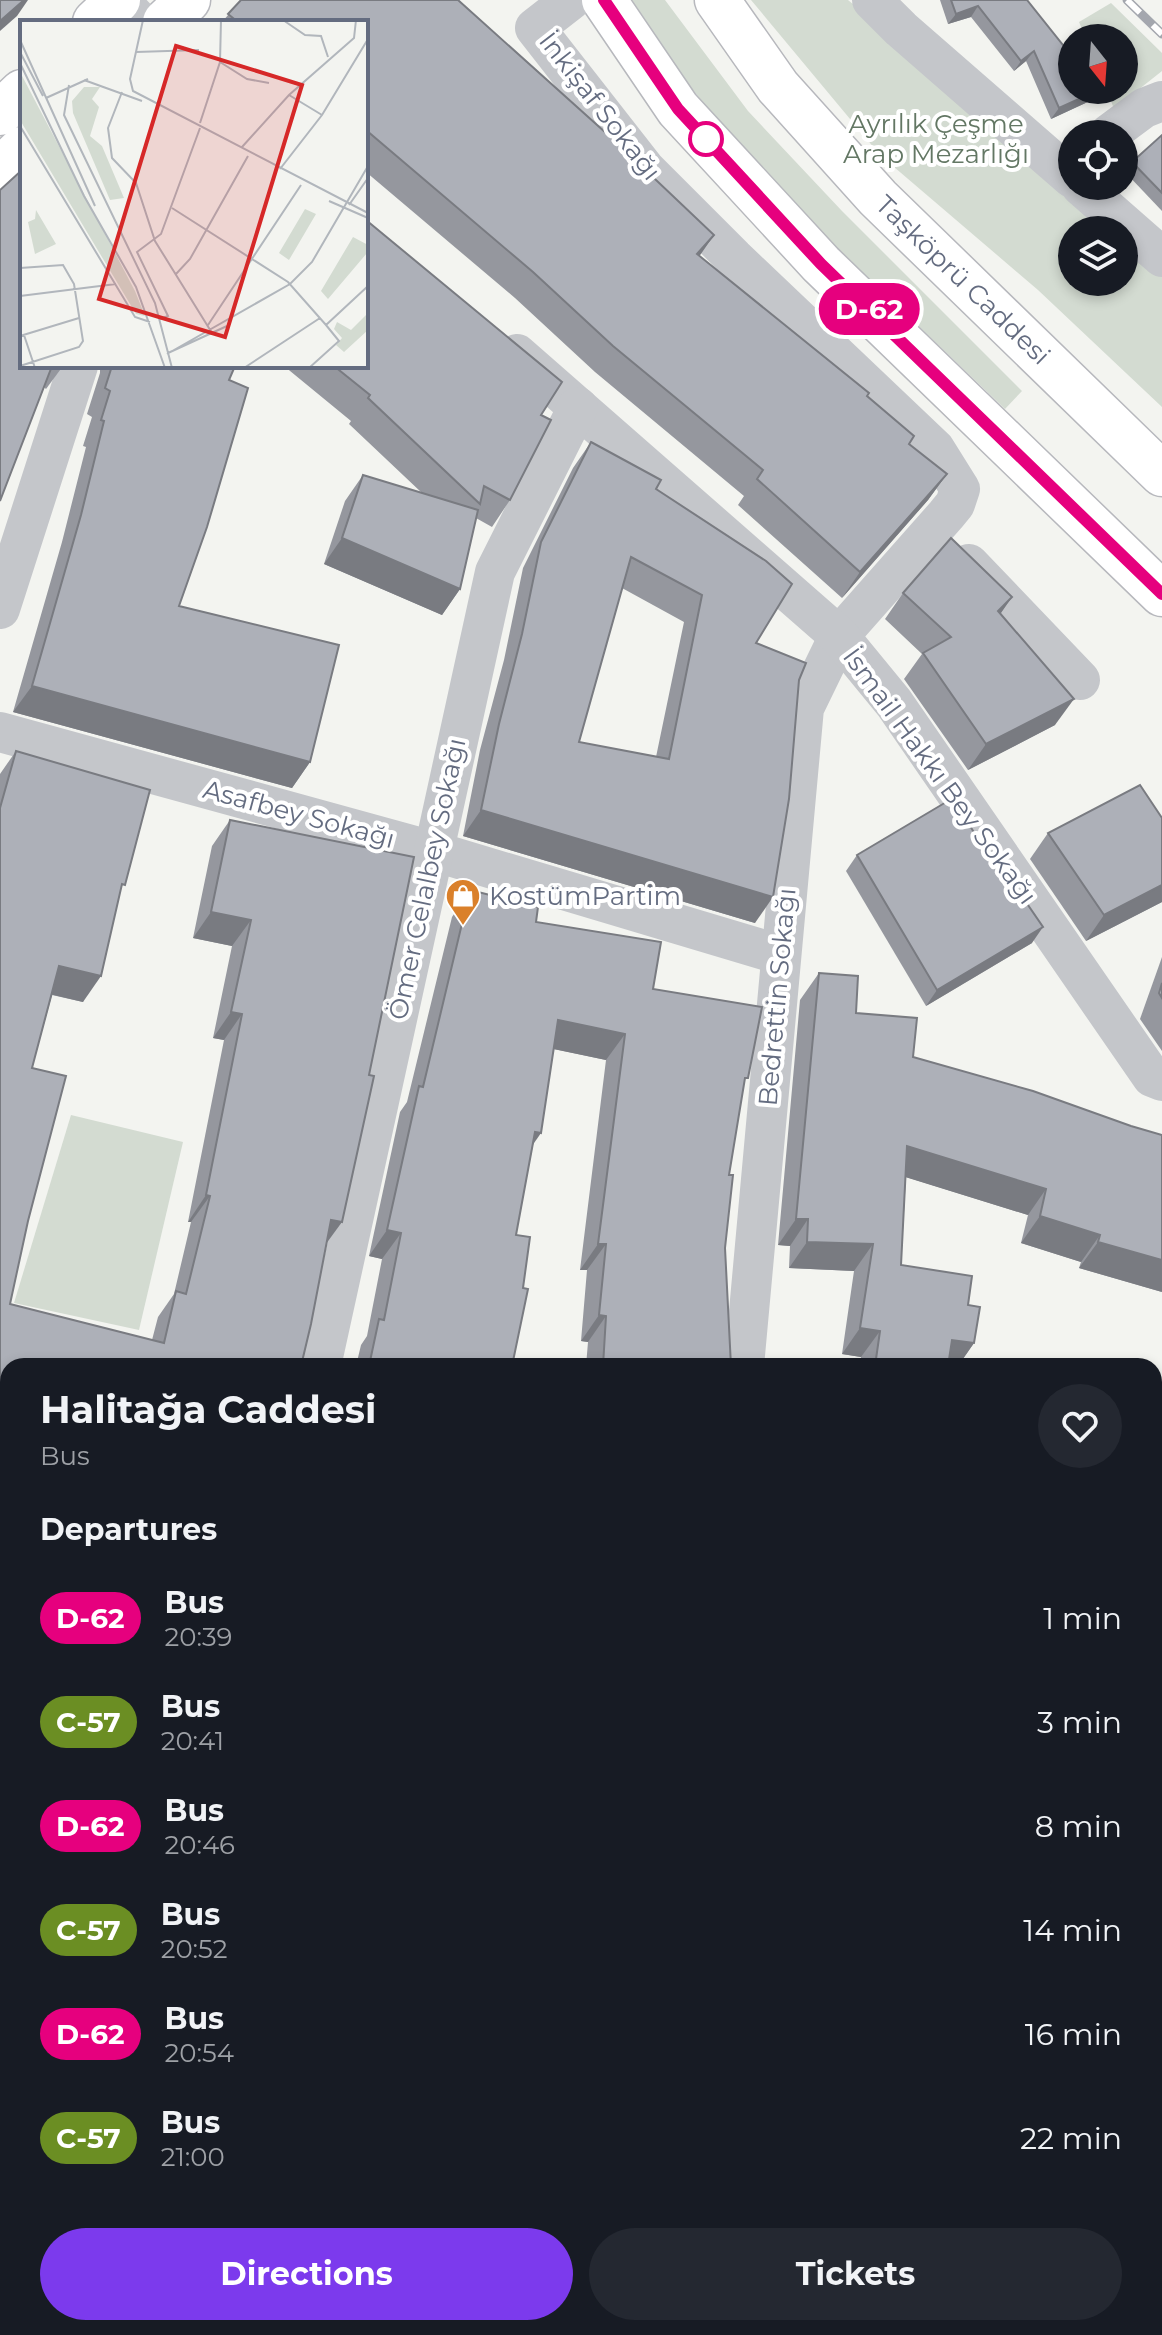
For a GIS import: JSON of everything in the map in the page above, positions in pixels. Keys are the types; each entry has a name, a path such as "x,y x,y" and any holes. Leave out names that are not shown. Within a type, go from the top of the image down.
{"main road":[{"path":"97,20 118,0"},
{"path":"167,20 188,0"},
{"path":"604,0 678,109 821,264 1162,594"},
{"name":"Taşköprü Caddesi","path":"717,0 778,87 878,198 1162,474"},
{"path":"0,113 20,94"},
{"path":"0,170 20,151"}],"street":[{"path":"118,0 138,20"},
{"name":"İnkişaf Sokağı","path":"571,0 526,14 646,170 935,449 960,489 955,504 839,636"},
{"path":"872,0 901,29 1058,161"},
{"path":"1128,120 1144,108 1162,101"},
{"path":"1101,200 1162,257"},
{"name":"İsmail Hakkı Bey Sokağı","path":"496,335 839,636 894,703 1157,1079"},
{"path":"0,609 77,368"},
{"name":"Ömer Celalbey Sokağı","path":"323,1358 495,572 578,407"},
{"path":"934,527 1080,680"},
{"name":"Bedrettin Sokağı","path":"745,1358 804,708 839,636"},
{"name":"Asafbey Sokağı","path":"0,732 433,851 781,955"}],"green space":[{"path":"632,0 665,0 748,111 842,211 1022,391 1005,409 784,197 685,80"},
{"name":"Ayrılık Çeşme Arap Mezarlığı","path":"751,0 848,0 979,110 1058,182 1058,200 1078,200 1096,216 1058,216 1058,296 1138,296 1138,254 1162,274 1162,407 1038,290 880,155"},
{"path":"1111,3 1132,24 1080,24"},
{"path":"1138,29 1162,53 1162,71 1138,90"},
{"path":"71,1115 183,1142 139,1330 14,1303"}],"building":[{"path":"0,0 24,0 0,21"},
{"path":"241,0 458,0 714,235 697,254 869,393 867,396 914,436 909,444 947,474 860,572 757,479 763,470 613,346 533,272 368,132 368,20 236,20 228,14"},
{"path":"951,0 1027,0 1058,39 1058,104 1068,104 1059,108 1034,51 1021,61 978,6 956,14"},
{"path":"1162,135 1162,193 1138,168 1138,157"},
{"path":"20,172 20,368 51,368 0,501 0,190"},
{"path":"368,222 562,382 541,415 551,420 510,500 484,486 480,504 368,398 370,395 336,368 368,368"},
{"path":"111,368 234,368 229,380 248,388 207,527 179,606 339,645 310,762 32,686 81,515 110,391 105,388"},
{"path":"591,442 661,480 656,489 766,561 792,584 756,643 806,663 799,680 789,799 773,897 481,810 541,542","holes":["631,557 702,595 669,759 579,742"]},
{"path":"363,475 478,510 460,589 342,538"},
{"path":"951,538 1012,597 998,611 1074,699 986,744 923,653 951,637 903,593"},
{"path":"16,751 150,790 125,885 122,884 101,976 59,966 32,1068 66,1076 10,1304 164,1343 176,1291 186,1294 210,1196 206,1195 242,1014 231,1012 251,920 211,912 230,820 414,857 369,1075 374,1076 342,1222 331,1220 303,1358 0,1358 0,808"},
{"path":"1140,785 1162,818 1162,885 1104,915 1048,833"},
{"path":"953,798 995,867 1000,864 1043,927 937,990 857,855"},
{"path":"470,890 538,907 536,922 661,942 653,989 762,1007 748,1078 745,1078 729,1175 733,1175 725,1248 731,1358 603,1358 606,1316 599,1315 606,1244 598,1244 625,1034 558,1020 541,1133 535,1132 516,1235 530,1237 523,1288 528,1289 514,1358 371,1358 379,1319 384,1320 401,1233 387,1230 419,1086 423,1087"},
{"path":"819,973 858,976 856,1013 917,1018 913,1057 1033,1091 1162,1135 1162,1260 1098,1242 1100,1235 1040,1216 1046,1189 907,1146 901,1265 972,1276 968,1305 980,1307 974,1343 952,1340 949,1358 876,1358 880,1331 860,1328 873,1244 807,1242 808,1219 796,1219"}],"railway":[{"path":"1127,0 1162,34"}],"bus line":[{"name":"D-62","path":"604,0 678,109 821,264 1162,594"}],"place":[{"name":"KostümPartim","path":"463,927"}]}
